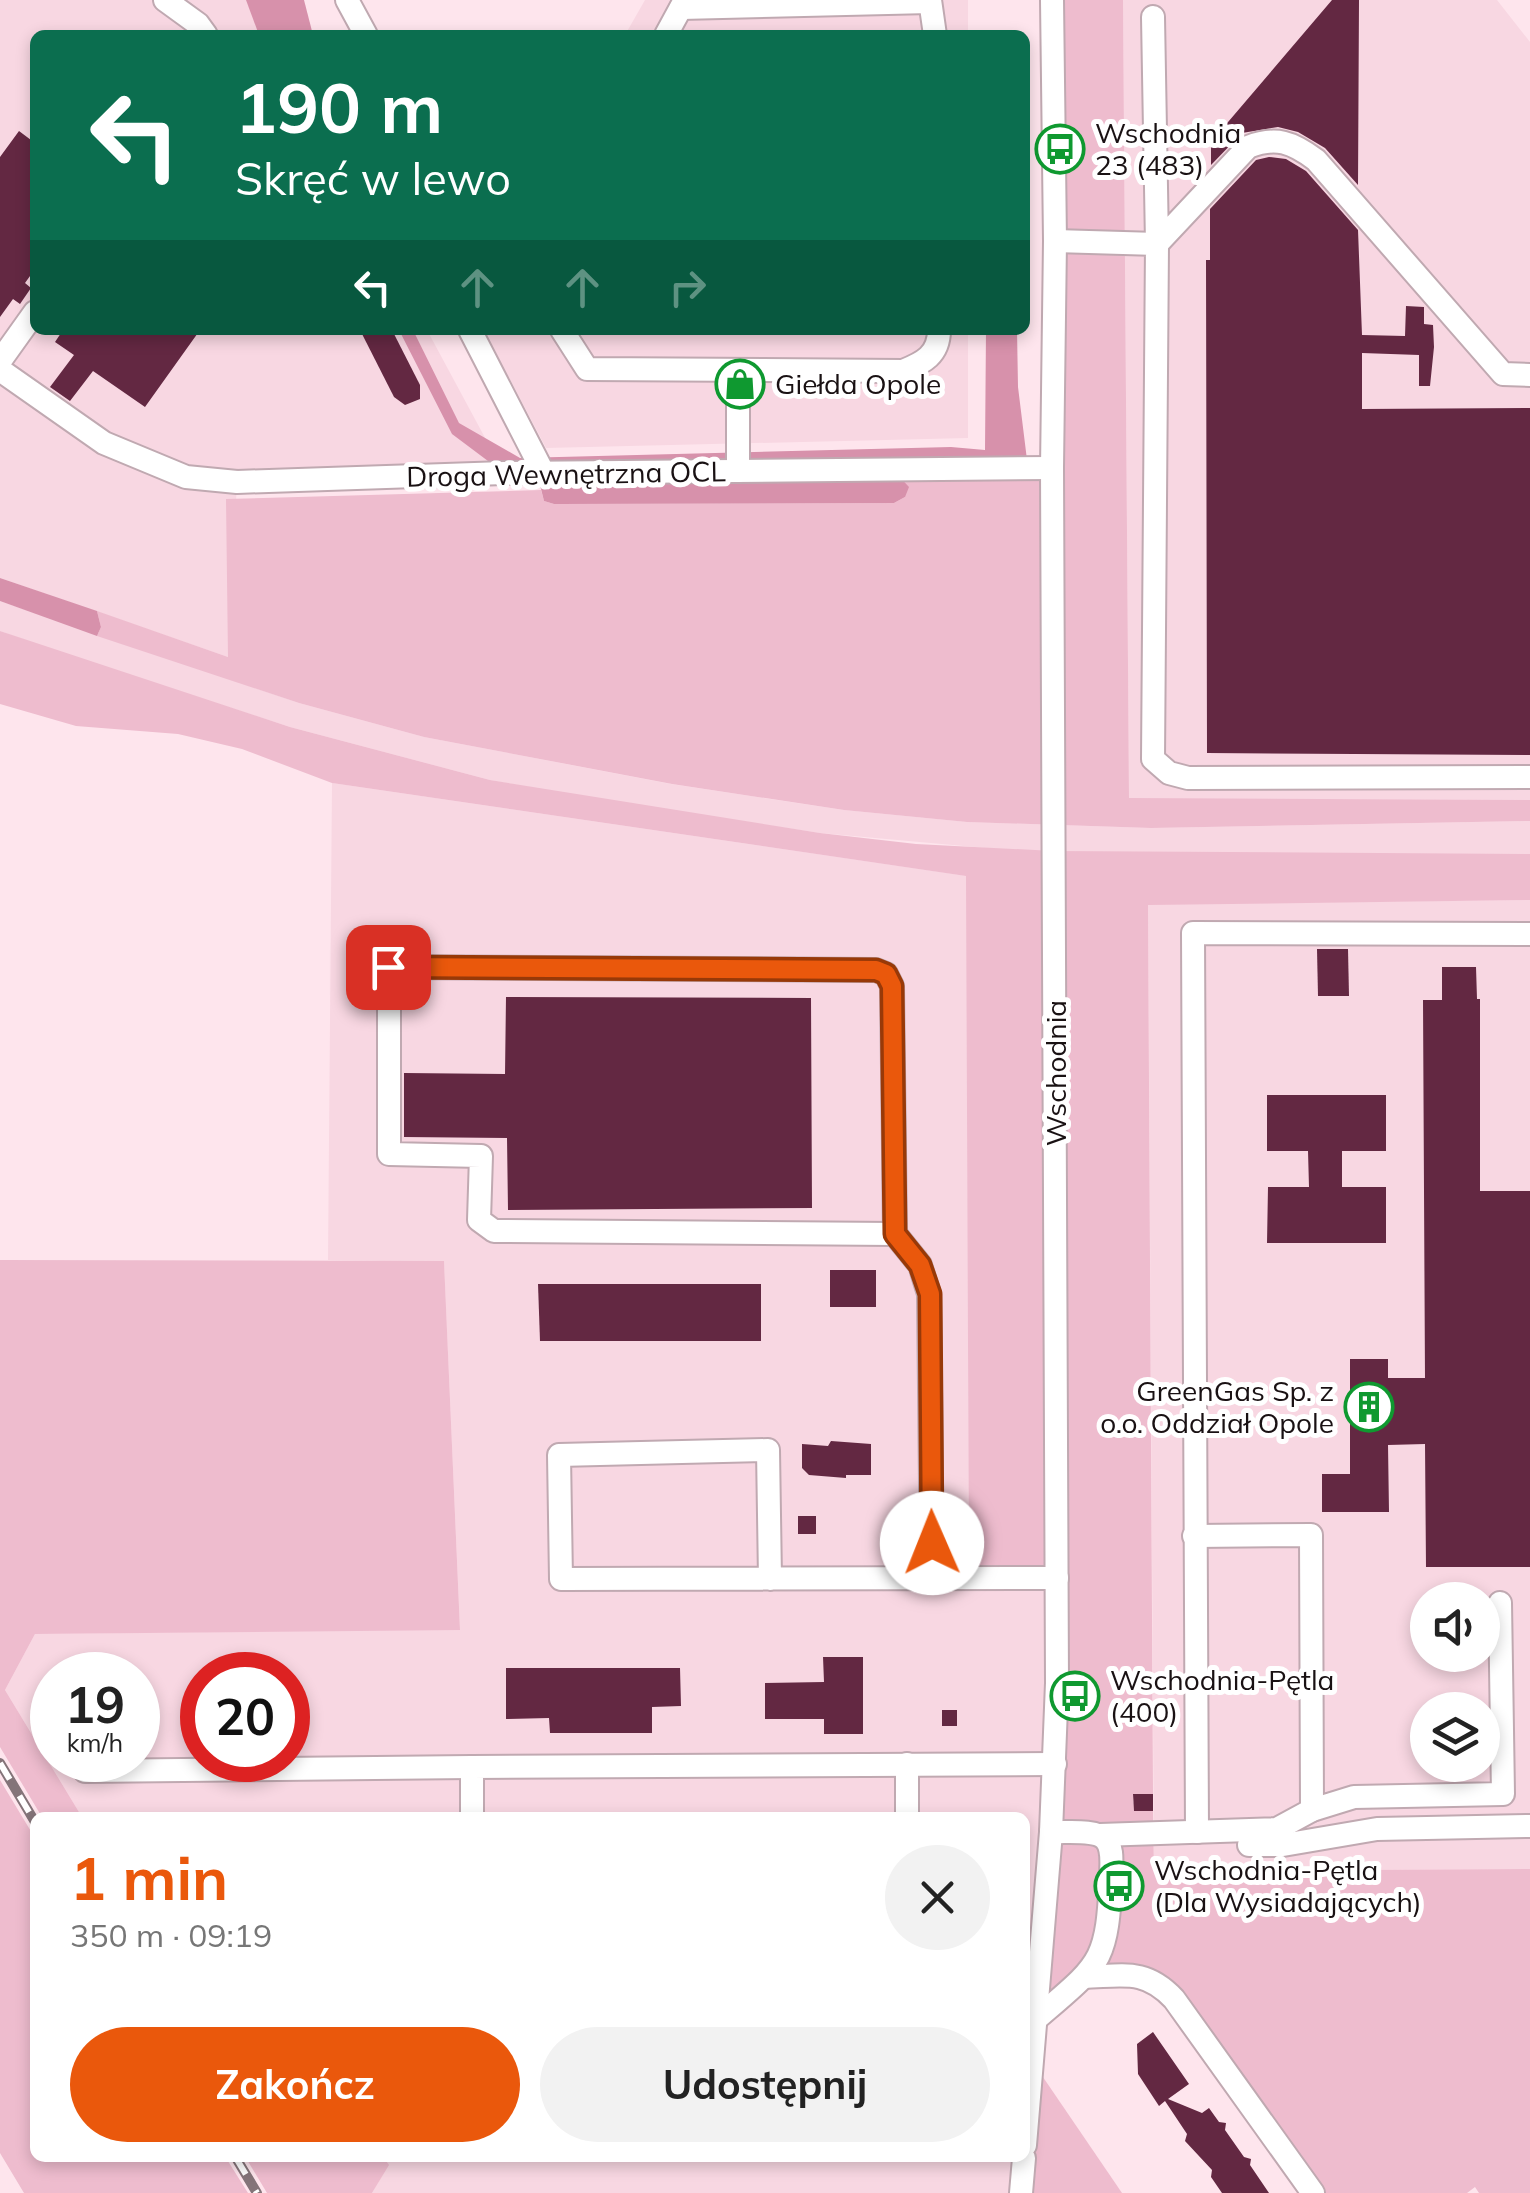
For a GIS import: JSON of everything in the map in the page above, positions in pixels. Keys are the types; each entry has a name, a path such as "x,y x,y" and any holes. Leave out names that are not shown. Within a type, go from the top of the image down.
{"street":[{"path":"165,0 202,30"},
{"path":"347,0 363,30"},
{"name":"Wschodnia","path":"1030,2087 1055,1764 1052,0"},
{"path":"669,30 683,4 930,1 934,30"},
{"path":"1153,18 1158,244 1153,759 1169,773 1188,778 1530,776"},
{"path":"1055,241 1158,244 1248,147 1268,139 1293,143 1316,160 1503,374 1530,374"},
{"path":"0,361 30,319"},
{"path":"473,335 542,472"},
{"path":"565,335 586,368 903,372 927,361 939,335"},
{"name":"Droga Wewnętrzna OCL","path":"0,370 89,435 126,455 186,478 237,482 542,472 1052,468"},
{"path":"738,370 738,471"},
{"path":"1197,1832 1193,933 1530,934"},
{"path":"895,1234 494,1231 484,1226 480,1220 481,1156 389,1154 388,967 876,970 886,974 892,986 895,1234 920,1265 930,1294 932,1578"},
{"path":"770,1579 768,1450 560,1455 561,1579 770,1579 1056,1578"},
{"path":"1194,1536 1310,1536 1312,1810"},
{"path":"1051,1832 1100,1835 1277,1830 1312,1810 1354,1797 1503,1794 1500,1603"},
{"path":"907,1764 907,1812"},
{"path":"160,1769 1055,1764"},
{"path":"472,1767 472,1812"},
{"path":"1152,1834 1198,1845 1283,1845 1377,1829 1530,1826"},
{"path":"1036,2018 1084,1978 1104,1948 1110,1848 1100,1835"},
{"path":"1084,1978 1142,1975 1159,1983 1312,2193"},
{"path":"1021,2193 1024,2162"}],"shaded area":[{"path":"0,0 250,0 265,30 30,30 30,335 430,335 504,473 237,482 228,657 0,578"},
{"path":"246,0 304,0 312,30 257,30"},
{"path":"645,0 968,0 968,30 628,30"},
{"path":"1052,0 1123,0 1129,798 1530,800 1530,821 1151,828 967,822 844,810 672,784 424,737 299,703 97,636 101,627 97,611 228,657 226,499 541,490 544,501 554,504 894,503 905,497 893,470 1051,468"},
{"path":"1123,0 1497,0 1530,42 1530,800 1129,799"},
{"path":"402,335 415,335 459,423 520,458 951,447 985,450 986,335 1017,335 1018,387 1028,468 894,471 909,487 905,497 894,503 554,504 544,501 542,472 504,473 452,434"},
{"name":"Giełda Opole","path":"487,335 968,335 968,438 546,448"},
{"path":"0,578 97,611 101,627 97,636 0,601"},
{"path":"0,601 299,703 424,737 671,784 844,810 967,822 1151,828 1530,821 1530,854 1008,850 820,833 589,798 490,780 290,727 49,649 0,631"},
{"path":"0,631 290,727 490,780 820,833 916,844 1054,851 1530,854 1530,900 1148,905 1153,1794 1133,1795 1134,1811 1153,1811 1154,1871 1530,1869 1530,2193 1479,2193 1475,2187 1467,2193 1313,2193 1159,1983 1084,1978 1036,2019 1057,1579 969,1578 966,876 332,783 242,749 178,734 76,726 0,704"},
{"path":"332,783 967,876 969,1578 1057,1578 1030,2056 1030,1812 79,1812 61,1782 160,1782 160,1652 30,1652 30,1731 5,1690 35,1634 460,1629 444,1262 328,1260"},
{"path":"1530,900 1530,1869 1154,1871 1148,904"},
{"path":"0,1260 444,1261 460,1630 35,1634 5,1690 30,1731 30,1782 61,1782 79,1812 39,1812 0,1747"},
{"path":"0,1780 30,1830 30,2162 229,2162 248,2193 24,2193 0,2153"},
{"path":"1032,2061 1122,2193 1021,2193 1024,2162 1030,2162"},
{"path":"248,2162 389,2165 372,2193 267,2193"},
{"path":"386,2162 1024,2162 1021,2193 372,2193"}],"building":[{"path":"1332,0 1359,0 1358,185 1325,148 1298,132 1278,127 1242,133 1211,165 1211,142"},
{"path":"19,131 30,139 30,276 25,283 30,289 20,304 13,299 0,317 0,157"},
{"path":"1286,159 1306,171 1358,230 1362,335 1405,336 1406,306 1424,307 1424,324 1433,325 1430,386 1419,386 1419,355 1362,353 1362,409 1530,408 1530,755 1207,753 1206,260 1210,260 1210,209 1256,160"},
{"path":"60,335 196,335 145,407 93,371 70,401 50,387 74,355 55,342"},
{"path":"363,335 395,335 420,385 420,399 405,405 394,397"},
{"path":"1317,949 1348,949 1349,996 1318,996"},
{"path":"1442,967 1476,967 1480,999 1480,1191 1530,1191 1530,1567 1426,1567 1425,1444 1388,1445 1389,1512 1322,1512 1322,1474 1350,1474 1350,1359 1388,1359 1388,1378 1425,1378 1423,1000 1442,1000"},
{"path":"506,997 811,998 812,1208 508,1210 507,1138 404,1137 404,1073 505,1074"},
{"path":"1267,1095 1386,1095 1386,1151 1342,1151 1342,1187 1386,1187 1386,1243 1267,1243 1268,1187 1309,1187 1308,1151 1267,1151"},
{"path":"830,1270 876,1270 876,1307 830,1307"},
{"path":"538,1284 761,1284 761,1341 540,1341"},
{"path":"831,1441 871,1444 871,1475 809,1475 802,1468 802,1444 828,1446"},
{"path":"798,1516 816,1516 816,1534 798,1534"},
{"path":"823,1657 863,1657 863,1734 824,1734 824,1719 765,1719 765,1683 824,1682"},
{"path":"506,1668 680,1668 681,1706 652,1707 652,1733 550,1733 549,1718 506,1719"},
{"path":"942,1710 957,1710 957,1726 942,1726"},
{"path":"1133,1794 1153,1794 1153,1811 1134,1811"},
{"path":"1153,2032 1189,2084 1168,2099 1202,2113 1209,2108 1219,2122 1226,2123 1225,2130 1244,2157 1251,2159 1250,2165 1269,2193 1222,2193 1211,2177 1212,2170 1185,2141 1187,2134 1165,2101 1159,2106 1138,2074 1137,2044"}],"railway":[{"path":"0,1763 30,1814"},
{"path":"238,2162 257,2193"}],"place":[{"name":"Wschodnia 23 (483)","path":"1060,149"},
{"name":"Giełda Opole","path":"740,384"},
{"name":"GreenGas Sp. z o.o. Oddział Opole","path":"1369,1407"},
{"name":"Wschodnia-Pętla (400)","path":"1075,1696"},
{"name":"Wschodnia-Pętla (Dla Wysiadających)","path":"1119,1886"}],"route":[{"path":"388,967 876,970 886,974 892,986 895,1234 920,1265 930,1294 932,1543"}]}
